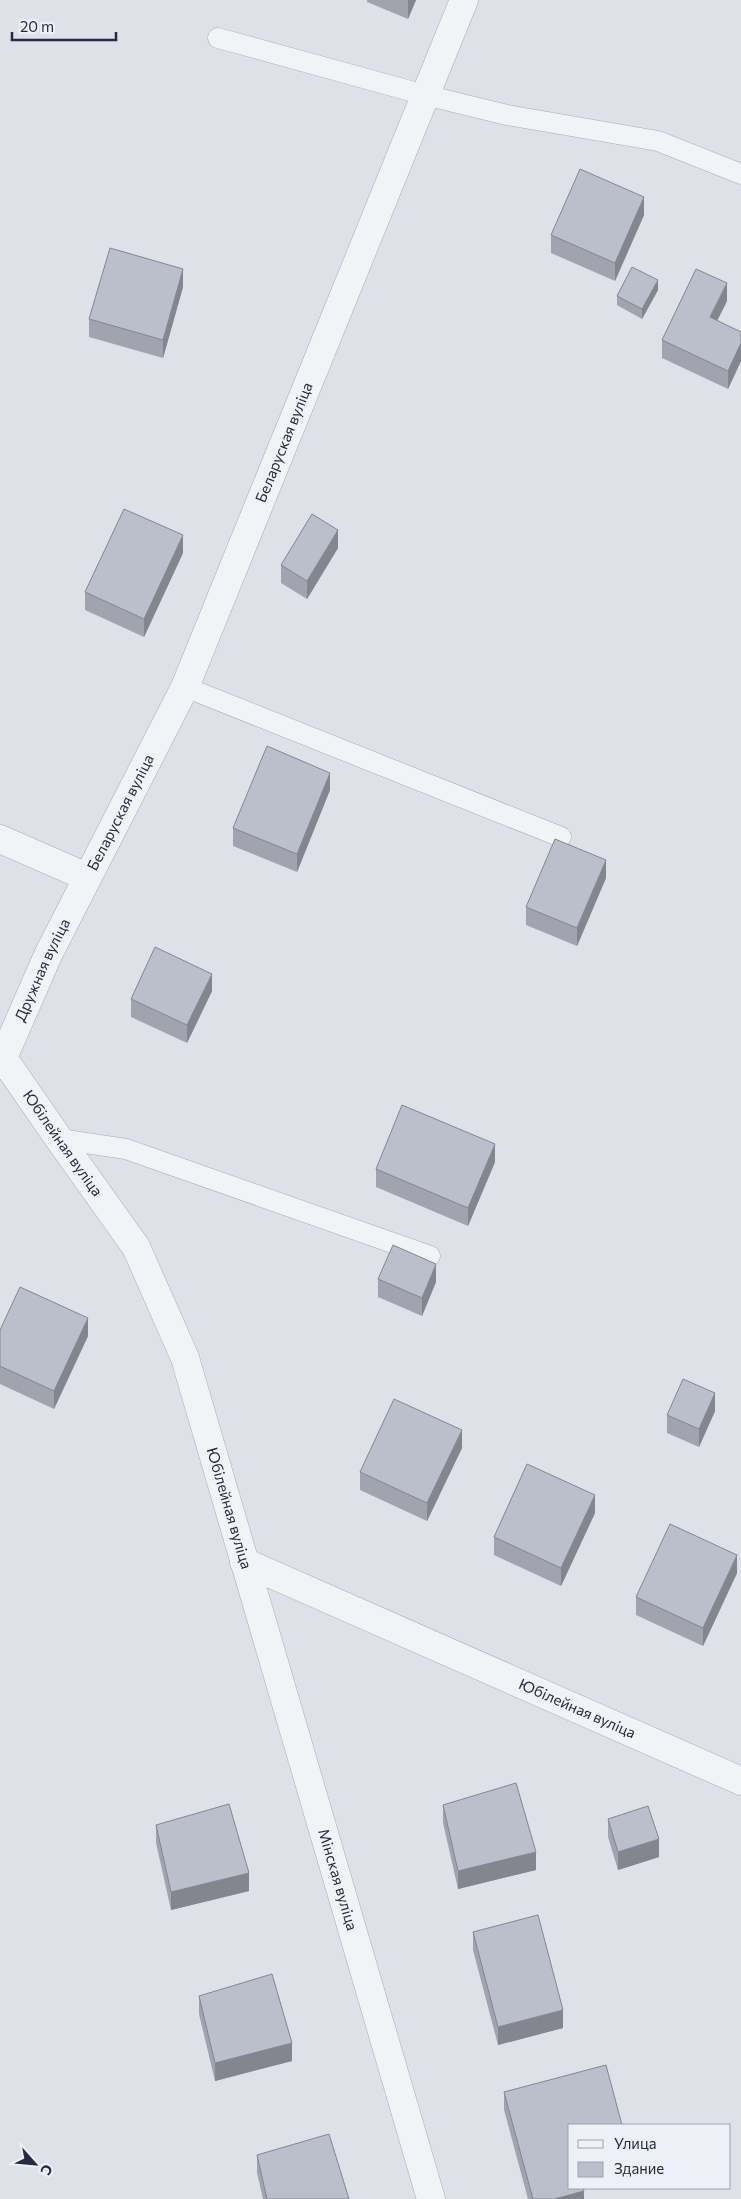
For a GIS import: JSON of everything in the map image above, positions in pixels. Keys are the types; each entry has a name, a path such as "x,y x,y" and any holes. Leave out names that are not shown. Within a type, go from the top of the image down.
{"street":[{"name":"Беларуская вуліца","path":"87,878 186,687 464,0"},
{"path":"0,839 87,878"},
{"name":"Дружная вуліца","path":"2,1061 48,955 87,878"},
{"name":"Юбілейная вуліца","path":"2,1061 136,1247 185,1358 244,1562 741,1781"},
{"name":"Мінская вуліца","path":"244,1562 431,2199"}],"lane":[{"path":"218,38 425,95 507,115 658,141 741,174"},
{"path":"186,687 561,837"},
{"path":"58,1140 126,1150 430,1256"}],"building":[{"path":"580,169 644,197 615,263 551,235"},
{"path":"110,248 183,269 163,340 89,319"},
{"path":"632,267 658,280 642,309 617,296"},
{"path":"696,269 727,283 710,317 741,332 741,343 728,371 662,340"},
{"path":"124,509 183,535 144,619 85,592"},
{"path":"312,514 338,530 307,581 281,565"},
{"path":"267,746 330,773 297,854 233,828"},
{"path":"555,839 606,860 577,928 526,907"},
{"path":"155,947 212,974 187,1025 131,999"},
{"path":"402,1105 495,1144 468,1208 376,1169"},
{"path":"393,1245 436,1264 422,1298 378,1279"},
{"path":"20,1287 88,1318 54,1391 0,1366 0,1330"},
{"path":"683,1379 715,1393 699,1429 667,1415"},
{"path":"394,1399 462,1430 427,1503 360,1472"},
{"path":"527,1464 595,1495 561,1568 494,1537"},
{"path":"670,1524 737,1555 703,1628 636,1597"},
{"path":"516,1783 536,1852 458,1871 443,1805"},
{"path":"229,1804 249,1873 171,1892 156,1825"},
{"path":"648,1806 659,1839 618,1852 608,1819"},
{"path":"538,1915 563,2010 498,2027 473,1932"},
{"path":"272,1974 292,2043 215,2063 199,1996"},
{"path":"606,2065 622,2124 568,2124 568,2189 583,2189 584,2191 554,2199 533,2199 504,2092"},
{"path":"329,2134 349,2199 267,2199 257,2155"}]}
